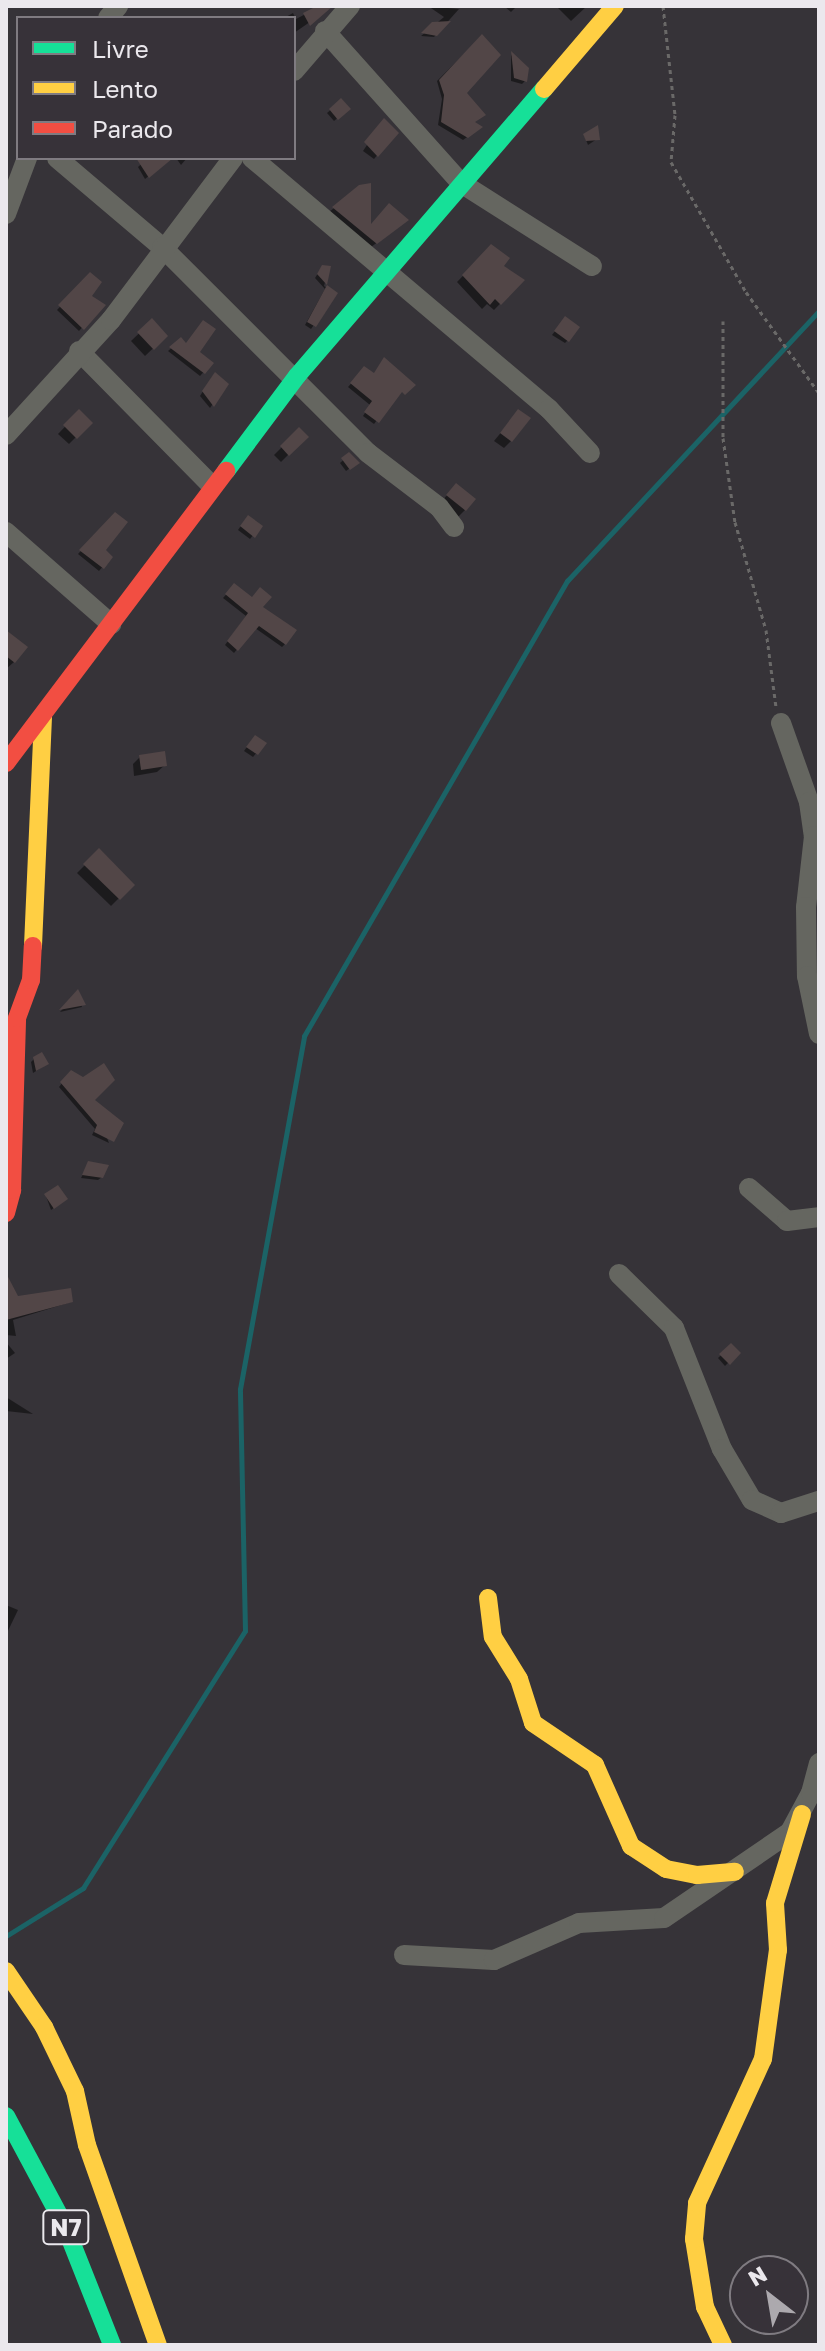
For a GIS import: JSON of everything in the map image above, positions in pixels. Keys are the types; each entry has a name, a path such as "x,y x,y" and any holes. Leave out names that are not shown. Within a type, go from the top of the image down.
{"main road":[{"path":"6,763 43,717 211,485 297,376 615,6"},
{"path":"6,1213 12,1190 17,1018 31,980 43,717"},
{"path":"488,1598 493,1637 519,1679 533,1723 595,1765 631,1846 666,1869 697,1875 735,1872"},
{"path":"723,2345 705,2307 694,2239 697,2203 763,2059 778,1950 775,1903 802,1814"},
{"path":"6,1971 44,2027 75,2091 87,2145 158,2345"},
{"name":"N7","path":"6,2116 65,2226 112,2345"}],"street":[{"path":"296,68 325,31 350,6"},
{"path":"325,31 461,183 592,266"},
{"path":"6,214 26,160"},
{"path":"59,160 162,247 297,376 368,453 439,507 454,527"},
{"path":"6,435 79,351 111,320 162,247 231,160"},
{"path":"254,160 549,409 590,453"},
{"path":"79,351 211,485"},
{"path":"6,532 111,624"},
{"path":"781,723 809,802 814,836 806,907 807,976 819,1034"},
{"path":"749,1188 787,1221 819,1217"},
{"path":"619,1274 674,1328 722,1449 752,1500 781,1513 819,1501"},
{"path":"404,1955 494,1960 579,1923 651,1922 735,1872 790,1832 802,1814 819,1763"}],"path":[{"path":"663,6 675,115 671,162 746,292 819,393"},
{"path":"723,321 723,438 735,522 766,630 772,694 781,723"}],"building":[{"path":"317,6 333,6 310,26 303,13"},
{"path":"451,21 437,36 421,33 432,22"},
{"path":"482,34 501,55 467,93 486,115 475,122 483,127 468,138 441,122 444,95 439,80"},
{"path":"511,51 529,68 527,82 514,78"},
{"path":"341,98 351,109 338,120 329,109"},
{"path":"384,118 399,133 378,157 364,142"},
{"path":"598,125 600,140 586,141 583,134"},
{"path":"137,160 171,160 149,178"},
{"path":"371,183 371,224 389,203 409,220 377,244 332,207 359,185"},
{"path":"491,244 510,258 504,266 525,280 501,305 495,299 490,305 462,275"},
{"path":"322,265 331,266 327,285 317,274"},
{"path":"90,272 102,282 92,296 106,305 84,330 58,305"},
{"path":"327,285 338,293 316,327 307,322"},
{"path":"565,316 580,327 569,342 554,331"},
{"path":"152,318 168,336 154,350 137,332"},
{"path":"203,320 216,329 200,352 214,363 205,374 169,347 181,337 186,343"},
{"path":"384,357 416,385 405,395 402,392 379,423 364,412 372,401 350,383 364,366 374,373"},
{"path":"215,372 229,384 214,407 202,391"},
{"path":"79,409 93,423 77,439 63,425"},
{"path":"518,409 531,418 512,442 500,433"},
{"path":"299,427 309,437 289,456 280,446"},
{"path":"349,452 360,463 350,470 341,458"},
{"path":"456,483 476,499 466,511 446,495"},
{"path":"115,512 128,522 106,550 113,557 104,569 79,550"},
{"path":"248,515 263,526 255,538 240,526"},
{"path":"234,583 252,597 260,587 272,597 263,607 297,630 286,645 259,626 238,651 227,641 248,613 225,594"},
{"path":"6,630 28,647 15,663 6,656"},
{"path":"255,735 267,743 258,755 246,747"},
{"path":"165,751 167,766 141,770 139,755"},
{"path":"99,848 135,885 120,900 83,864"},
{"path":"78,989 86,1005 59,1010"},
{"path":"42,1052 49,1064 36,1071 33,1057"},
{"path":"104,1063 115,1080 95,1100 124,1123 114,1142 94,1132 97,1125 60,1082 71,1070 83,1077"},
{"path":"88,1161 109,1165 103,1178 82,1175"},
{"path":"58,1185 68,1199 54,1209 44,1194"},
{"path":"6,1273 18,1296 71,1288 73,1302 6,1320"},
{"path":"731,1343 741,1353 730,1365 719,1354"}],"waterway":[{"path":"6,1936 83,1888 245,1631 240,1389 304,1036 567,581 819,311"}],"traffic: fast":[{"path":"226,471 297,376 544,89"},
{"path":"6,2116 65,2226 112,2345"}],"traffic: slow":[{"path":"544,89 615,6"},
{"path":"33,946 43,717"},
{"path":"488,1598 493,1637 519,1679 533,1723 595,1765 631,1846 666,1869 697,1875 735,1872"},
{"path":"723,2345 705,2307 694,2239 697,2203 763,2059 778,1950 775,1903 802,1814"},
{"path":"6,1971 44,2027 75,2091 87,2145 158,2345"}],"traffic: jam":[{"path":"6,763 226,471"},
{"path":"6,1213 12,1190 17,1018 31,980 33,946"}]}
